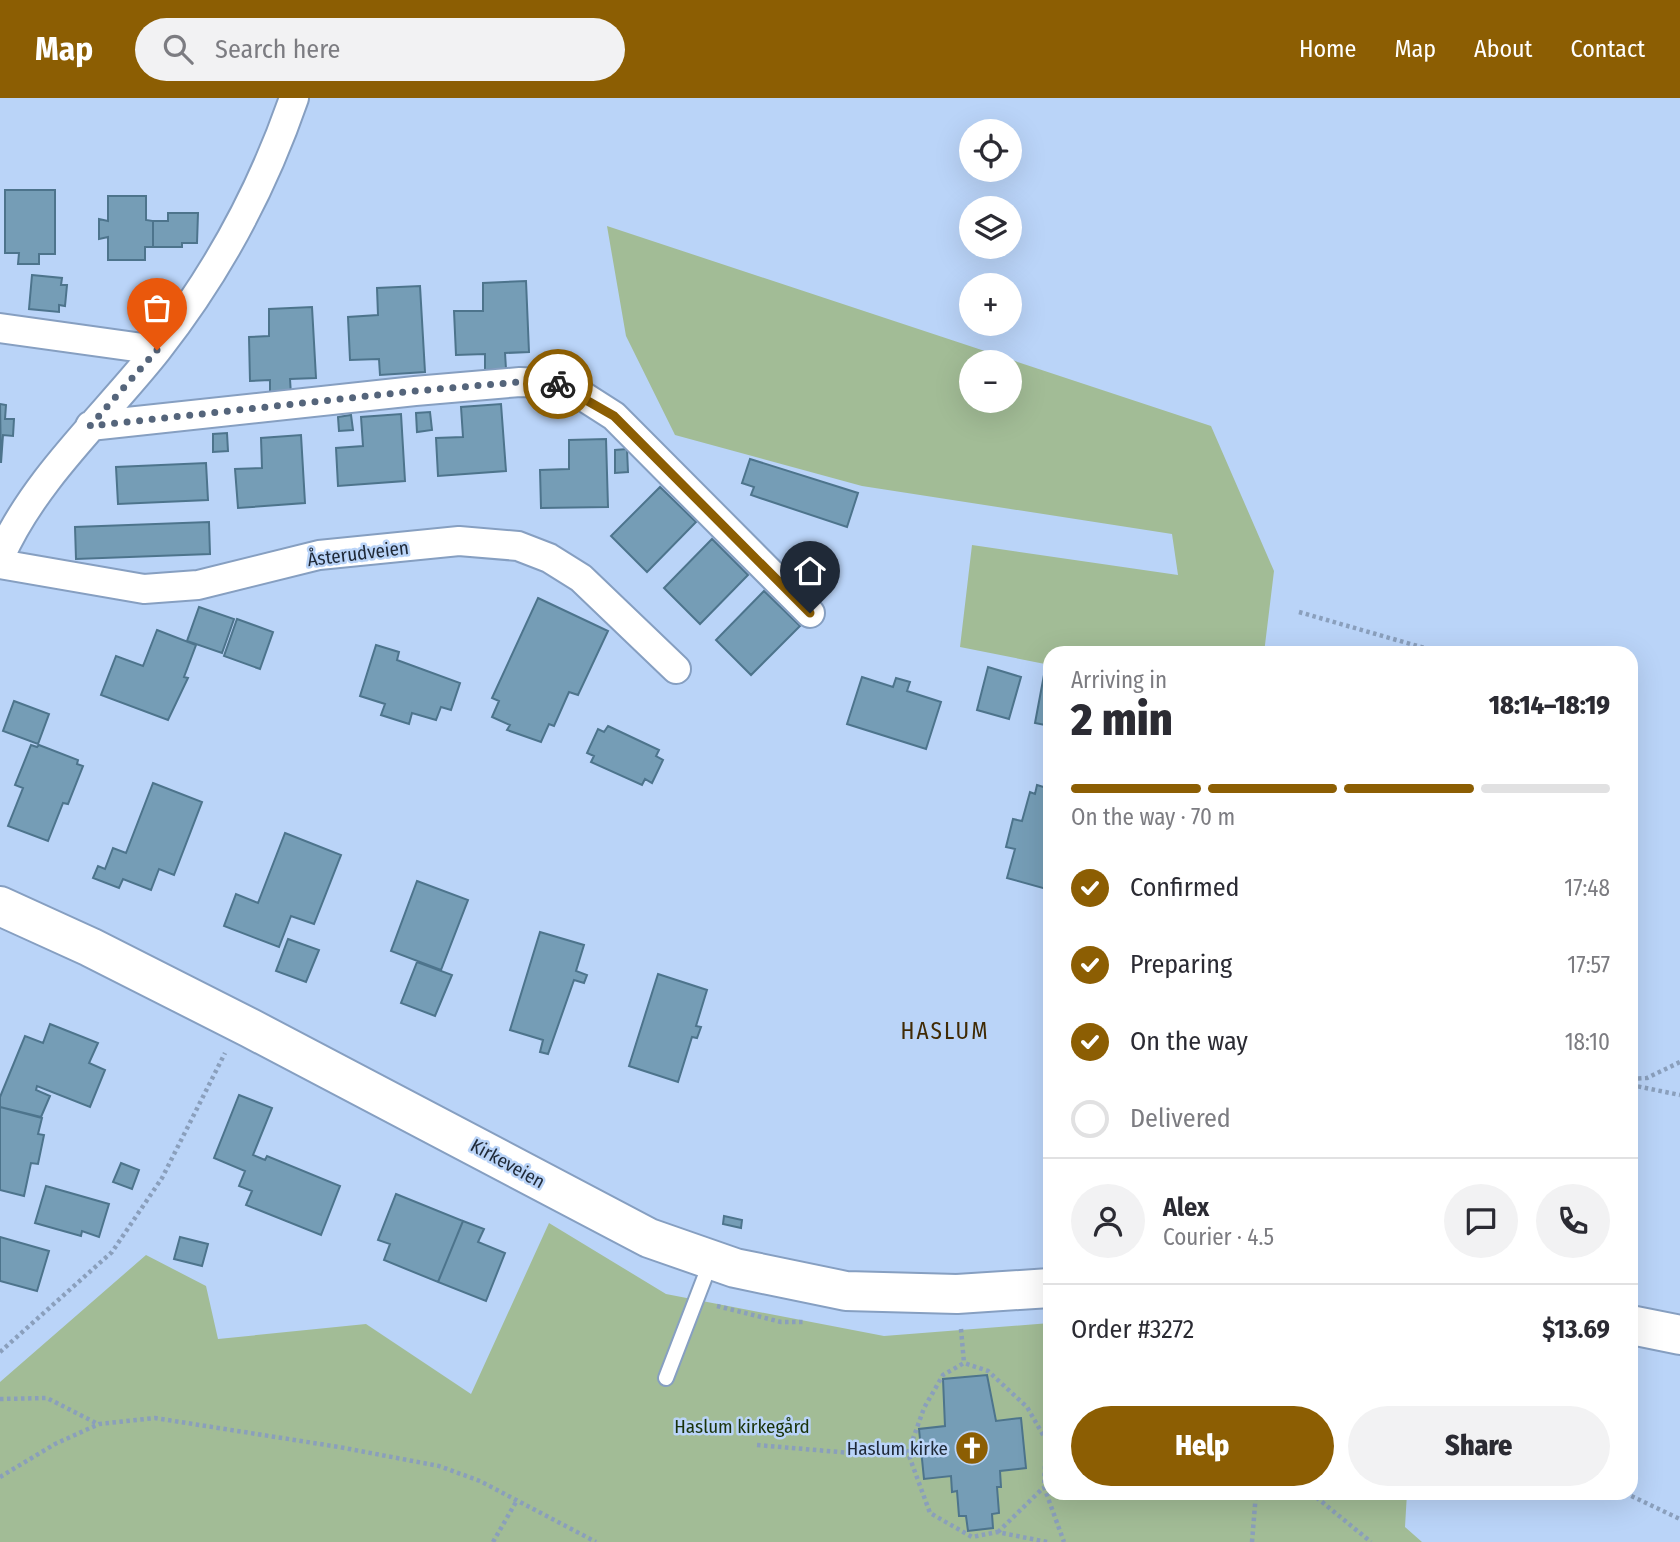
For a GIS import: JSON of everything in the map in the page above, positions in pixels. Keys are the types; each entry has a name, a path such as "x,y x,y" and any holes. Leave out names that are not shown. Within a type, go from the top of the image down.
{"main road":[{"name":"Kirkeveien","path":"0,906 90,947 250,1028 649,1238 780,1279 846,1292 957,1294 1043,1288"},
{"path":"1638,1326 1680,1335"}],"street":[{"path":"0,557 10,533 90,426 157,350 232,236 275,152 294,98"},
{"path":"0,328 157,350"},
{"path":"90,426 428,390 520,382 564,384 614,416 810,613"},
{"name":"Åsterudveien","path":"0,565 144,589 198,586 318,555 459,541 519,545 549,558 581,578 676,669"}],"lane":[{"path":"666,1378 712,1259"}],"path":[{"path":"1299,612 1418,646"},
{"path":"0,1352 112,1252 162,1178 229,1043"},
{"path":"1638,1079 1647,1078 1680,1062"},
{"path":"1638,1086 1680,1095"},
{"path":"1043,1432 1027,1407 988,1371 964,1363 943,1375 924,1408 908,1452 930,1513 972,1537 997,1532 1047,1542"},
{"path":"0,1399 47,1398 99,1424"},
{"path":"0,1477 55,1444 99,1424 155,1418 439,1466 480,1481 596,1542"},
{"path":"757,1445 851,1453 908,1452"},
{"path":"997,1532 1043,1488"},
{"path":"1638,1499 1680,1519"},
{"path":"1049,1500 1064,1542"},
{"path":"1252,1542 1255,1500"},
{"path":"1320,1500 1371,1542"},
{"path":"493,1542 516,1502"}],"green space":[{"path":"607,226 981,350 959,350 959,413 1022,413 1022,363 1211,426 1274,571 1265,646 1043,646 1043,664 960,647 972,545 1178,575 1172,534 862,486 675,435 626,336"},
{"name":"Haslum kirkegård","path":"549,1223 666,1294 884,1336 1043,1324 1043,1500 1407,1500 1405,1527 1422,1542 0,1542 0,1382 146,1255 206,1286 218,1339 366,1324 471,1394"}],"building":[{"path":"5,190 55,190 55,254 39,254 39,264 18,264 19,253 5,253"},
{"path":"108,196 146,196 146,220 153,221 153,247 145,247 145,260 108,260 108,237 99,239 99,219 108,221"},
{"path":"168,213 198,213 197,243 182,243 182,247 153,247 153,221 168,221"},
{"path":"32,275 62,278 61,285 67,285 65,306 59,305 59,312 29,309"},
{"path":"526,281 529,352 505,353 506,369 485,370 485,354 456,355 454,311 483,311 483,283"},
{"path":"420,286 425,372 380,375 379,359 350,360 348,317 378,315 377,288"},
{"path":"312,307 316,378 290,379 291,395 270,395 270,380 250,381 249,337 269,336 269,309"},
{"path":"0,404 6,405 5,419 14,419 13,436 3,435 1,463"},
{"path":"501,404 506,471 438,476 436,438 463,437 461,407"},
{"path":"430,412 432,430 417,432 416,413"},
{"path":"401,414 405,481 338,486 336,448 363,446 361,417"},
{"path":"351,415 353,430 339,431 338,417"},
{"path":"227,433 228,451 213,452 213,434"},
{"path":"301,435 305,503 238,508 235,469 262,468 261,438"},
{"path":"606,439 608,507 541,508 540,470 569,469 569,440"},
{"path":"627,449 628,472 615,473 615,450"},
{"path":"750,459 858,493 847,527 751,495 754,487 742,483"},
{"path":"206,463 208,500 118,504 116,467"},
{"path":"660,487 696,522 647,572 611,536"},
{"path":"209,522 210,554 76,559 75,527"},
{"path":"712,539 748,575 700,624 664,588"},
{"path":"764,591 800,626 751,675 716,640"},
{"path":"538,598 608,631 578,695 569,692 554,726 549,724 541,742 507,730 510,725 492,717 499,701 492,698"},
{"path":"199,607 234,619 222,653 187,641"},
{"path":"237,619 273,632 260,669 224,656"},
{"path":"157,630 196,645 184,677 188,678 168,720 101,695 116,656 143,666"},
{"path":"376,645 399,652 397,660 460,683 451,710 441,707 436,720 412,713 409,724 381,715 385,704 360,696"},
{"path":"988,667 1021,677 1009,719 977,710"},
{"path":"862,677 893,687 896,678 910,682 907,691 941,702 926,749 847,724"},
{"path":"1043,680 1043,725 1035,723"},
{"path":"14,701 49,714 38,744 3,731"},
{"path":"608,726 659,750 656,756 663,760 652,783 645,779 642,785 591,762 594,756 587,753 598,729 604,732"},
{"path":"31,745 39,745 78,760 77,764 83,766 68,804 63,803 48,841 8,826 23,788 15,785"},
{"path":"153,783 202,802 174,875 159,869 151,890 123,879 119,888 93,878 98,866 105,869 113,848 126,853"},
{"path":"1037,785 1043,787 1043,888 1007,878 1015,849 1006,847 1013,819 1022,821 1030,792 1035,794"},
{"path":"285,833 341,855 314,924 291,916 279,947 224,926 236,894 258,903"},
{"path":"417,881 468,900 441,970 391,951"},
{"path":"540,932 584,945 576,971 587,975 584,983 574,980 548,1054 540,1052 543,1040 510,1030"},
{"path":"288,939 319,950 306,982 276,971"},
{"path":"417,962 452,975 435,1016 401,1003"},
{"path":"658,974 707,990 696,1026 701,1027 697,1038 692,1037 678,1082 629,1066"},
{"path":"50,1024 98,1043 89,1063 105,1070 90,1107 37,1086 36,1090 50,1096 41,1117 0,1107 0,1097 25,1036 43,1043"},
{"path":"239,1095 272,1108 253,1155 265,1160 267,1156 340,1186 321,1235 246,1205 252,1191 239,1186 245,1171 214,1158"},
{"path":"0,1107 42,1118 38,1134 44,1135 38,1164 31,1163 24,1196 0,1190"},
{"path":"121,1163 139,1170 132,1189 113,1182"},
{"path":"46,1186 109,1204 99,1237 82,1231 81,1236 35,1223"},
{"path":"396,1194 463,1221 438,1282 384,1260 390,1244 378,1240"},
{"path":"724,1216 742,1220 741,1228 723,1224"},
{"path":"463,1221 484,1229 478,1242 505,1253 486,1301 438,1282"},
{"path":"0,1237 49,1251 37,1291 0,1281"},
{"path":"180,1237 208,1244 202,1266 174,1259"},
{"name":"Haslum kirke","path":"987,1375 996,1421 1021,1418 1026,1468 1000,1471 1001,1487 997,1487 999,1513 992,1514 993,1528 968,1531 966,1516 959,1516 957,1491 952,1492 951,1476 924,1479 919,1429 945,1426 943,1379"}],"way so far":[{"path":"157,350 90,426 415,391 520,382 558,384"}],"place":[{"name":"Haslum kirke","path":"972,1448"}],"district":[{"name":"HASLUM","path":"945,1031"}],"route":[{"path":"558,384 564,384 614,416 810,613"}]}
